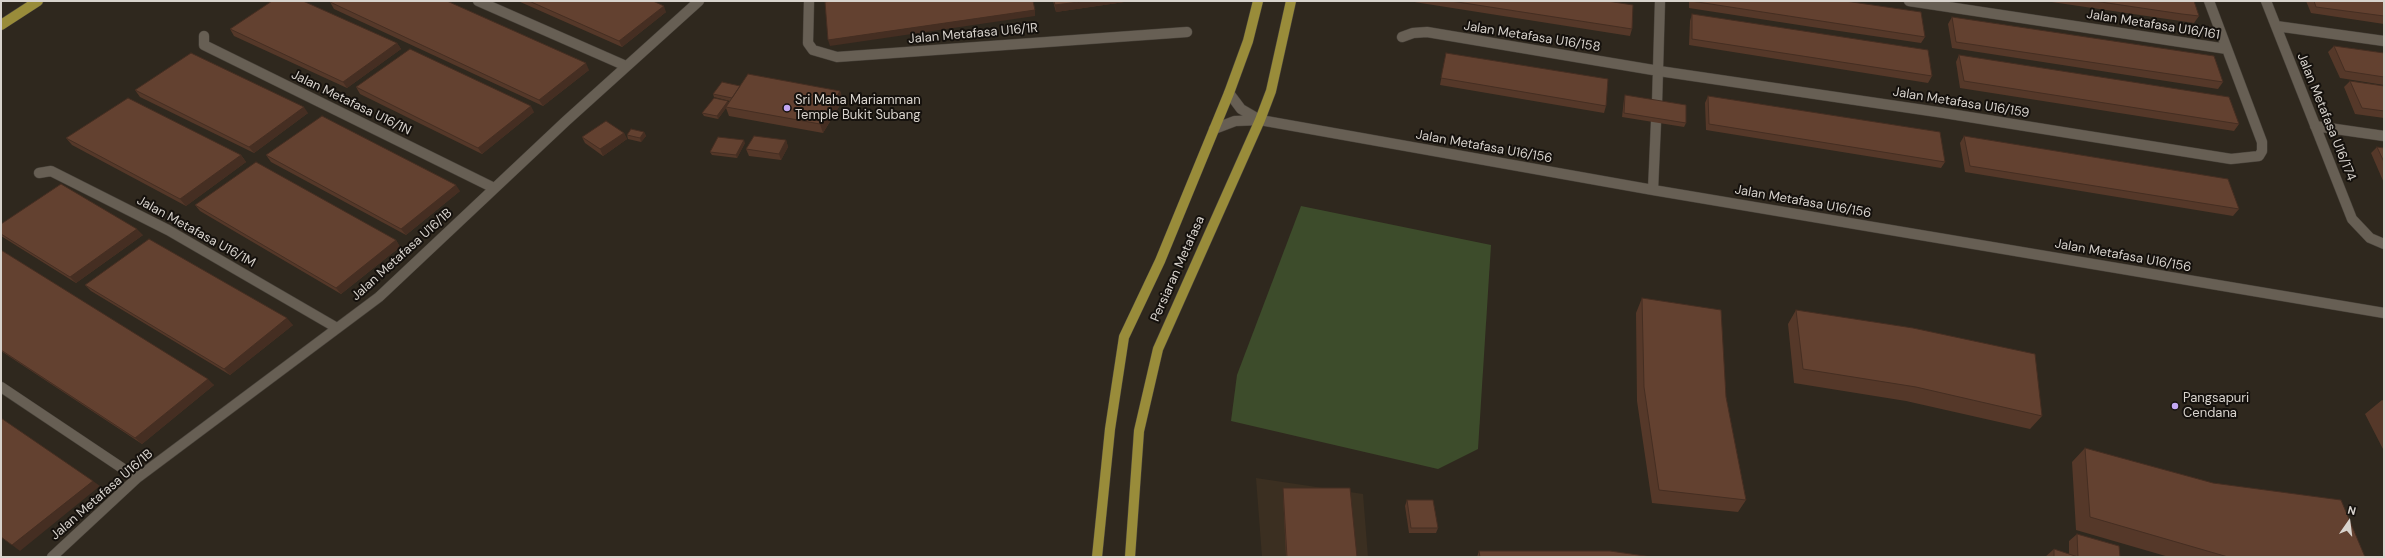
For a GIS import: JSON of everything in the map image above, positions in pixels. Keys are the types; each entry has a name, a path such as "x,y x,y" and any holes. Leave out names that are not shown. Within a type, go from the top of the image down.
{"main road":[{"path":"1,25 38,1"},
{"name":"Persiaran Metafasa","path":"1097,557 1110,430 1124,337 1160,261 1229,93 1248,41 1258,1"},
{"name":"Persiaran Metafasa","path":"1130,557 1139,431 1158,349 1260,120 1271,91 1291,1"}],"street":[{"path":"478,1 626,66"},
{"name":"Jalan Metafasa U16/1B","path":"52,557 138,478 379,297 494,188 699,1"},
{"name":"Jalan Metafasa U16/1R","path":"810,1 808,43 813,50 837,57 1187,32"},
{"path":"1657,104 1660,1"},
{"name":"Jalan Metafasa U16/161","path":"1909,1 2227,49"},
{"path":"2209,1 2227,49"},
{"name":"Jalan Metafasa U16/174","path":"2266,1 2352,219 2370,238 2384,244"},
{"path":"2276,26 2384,41"},
{"name":"Jalan Metafasa U16/158","path":"1402,37 1413,33 1427,32 1659,71"},
{"name":"Jalan Metafasa U16/1N","path":"204,36 204,45 494,188"},
{"name":"Jalan Metafasa U16/159","path":"1659,71 1944,113 2231,159 2246,159 2258,156 2262,150 2262,142 2227,49"},
{"name":"Jalan Metafasa U16/156","path":"1229,93 1241,109 1260,120 1653,190 2384,313"},
{"path":"1214,129 1235,121 1260,120"},
{"path":"1653,190 1656,122"},
{"path":"2315,126 2384,136"},
{"name":"Jalan Metafasa U16/1M","path":"38,173 51,170 168,230 337,328"},
{"path":"1,387 138,478"}],"shaded area":[{"path":"1301,206 1491,245 1478,449 1438,469 1231,421 1237,375"},
{"path":"1256,478 1363,494 1368,557 1262,557"}],"building":[{"path":"272,1 303,1 397,43 343,82 230,29"},
{"path":"447,1 586,63 539,100 330,2"},
{"path":"529,1 653,1 664,6 619,41"},
{"path":"1033,1 1035,10 828,40 825,2"},
{"path":"1054,1 1086,1 1055,5"},
{"path":"1451,1 1607,1 1633,5 1632,29"},
{"path":"1691,1 1845,1 1921,12 1925,37"},
{"path":"2094,1 2194,1 2199,16 2182,14"},
{"path":"2314,1 2384,1 2384,16 2316,7"},
{"path":"1692,14 1928,50 1932,76 1692,39"},
{"path":"1952,17 2214,56 2223,82 1956,42"},
{"path":"2334,46 2384,53 2384,77 2345,71"},
{"path":"410,49 531,106 478,148 356,87"},
{"path":"191,53 304,107 249,147 135,90"},
{"path":"1446,53 1608,79 1606,106 1441,78"},
{"path":"1959,55 2229,97 2239,124 1964,81"},
{"name":"Sri Maha Mariamman Temple Bukit Subang","path":"748,74 840,91 820,124 726,107"},
{"path":"2350,81 2384,86 2384,111 2362,108"},
{"path":"722,82 740,86 732,98 713,94"},
{"path":"1625,95 1686,105 1686,123 1624,113"},
{"path":"1708,96 1940,132 1945,162 1709,124"},
{"path":"128,98 241,155 180,199 66,138"},
{"path":"714,98 728,101 717,116 702,113"},
{"path":"322,116 456,185 401,229 266,155"},
{"path":"606,121 624,133 600,149 582,137"},
{"path":"631,129 644,132 640,138 627,135"},
{"path":"754,136 786,140 779,154 746,149"},
{"path":"1964,136 2228,179 2239,209 1970,166"},
{"path":"718,137 744,140 736,155 710,152"},
{"path":"2377,147 2384,148 2384,162"},
{"path":"256,162 396,240 336,288 195,205"},
{"path":"61,184 137,229 70,277 1,234 1,224"},
{"path":"149,239 287,318 224,369 85,285"},
{"path":"1,250 208,379 135,438 1,350"},
{"path":"1642,298 1721,310 1726,397 1746,500 1659,490 1644,387"},
{"path":"1796,310 1913,328 2035,354 2042,416 1916,387 1803,369"},
{"path":"1,418 93,481 12,545 1,537"},
{"path":"2085,448 2213,483 2341,500 2365,557 2228,557 2090,517"},
{"path":"1283,488 1350,488 1357,557 1287,557"},
{"path":"1407,500 1433,500 1438,528 1411,528"},
{"path":"2077,534 2119,546 2120,557 2078,557"},
{"path":"2054,549 2078,557 2054,557"},
{"path":"1479,551 1610,551 1652,557 1480,557"}],"place":[{"name":"Sri Maha Mariamman Temple Bukit Subang","path":"787,108"},
{"name":"Pangsapuri Cendana","path":"2175,406"}]}
